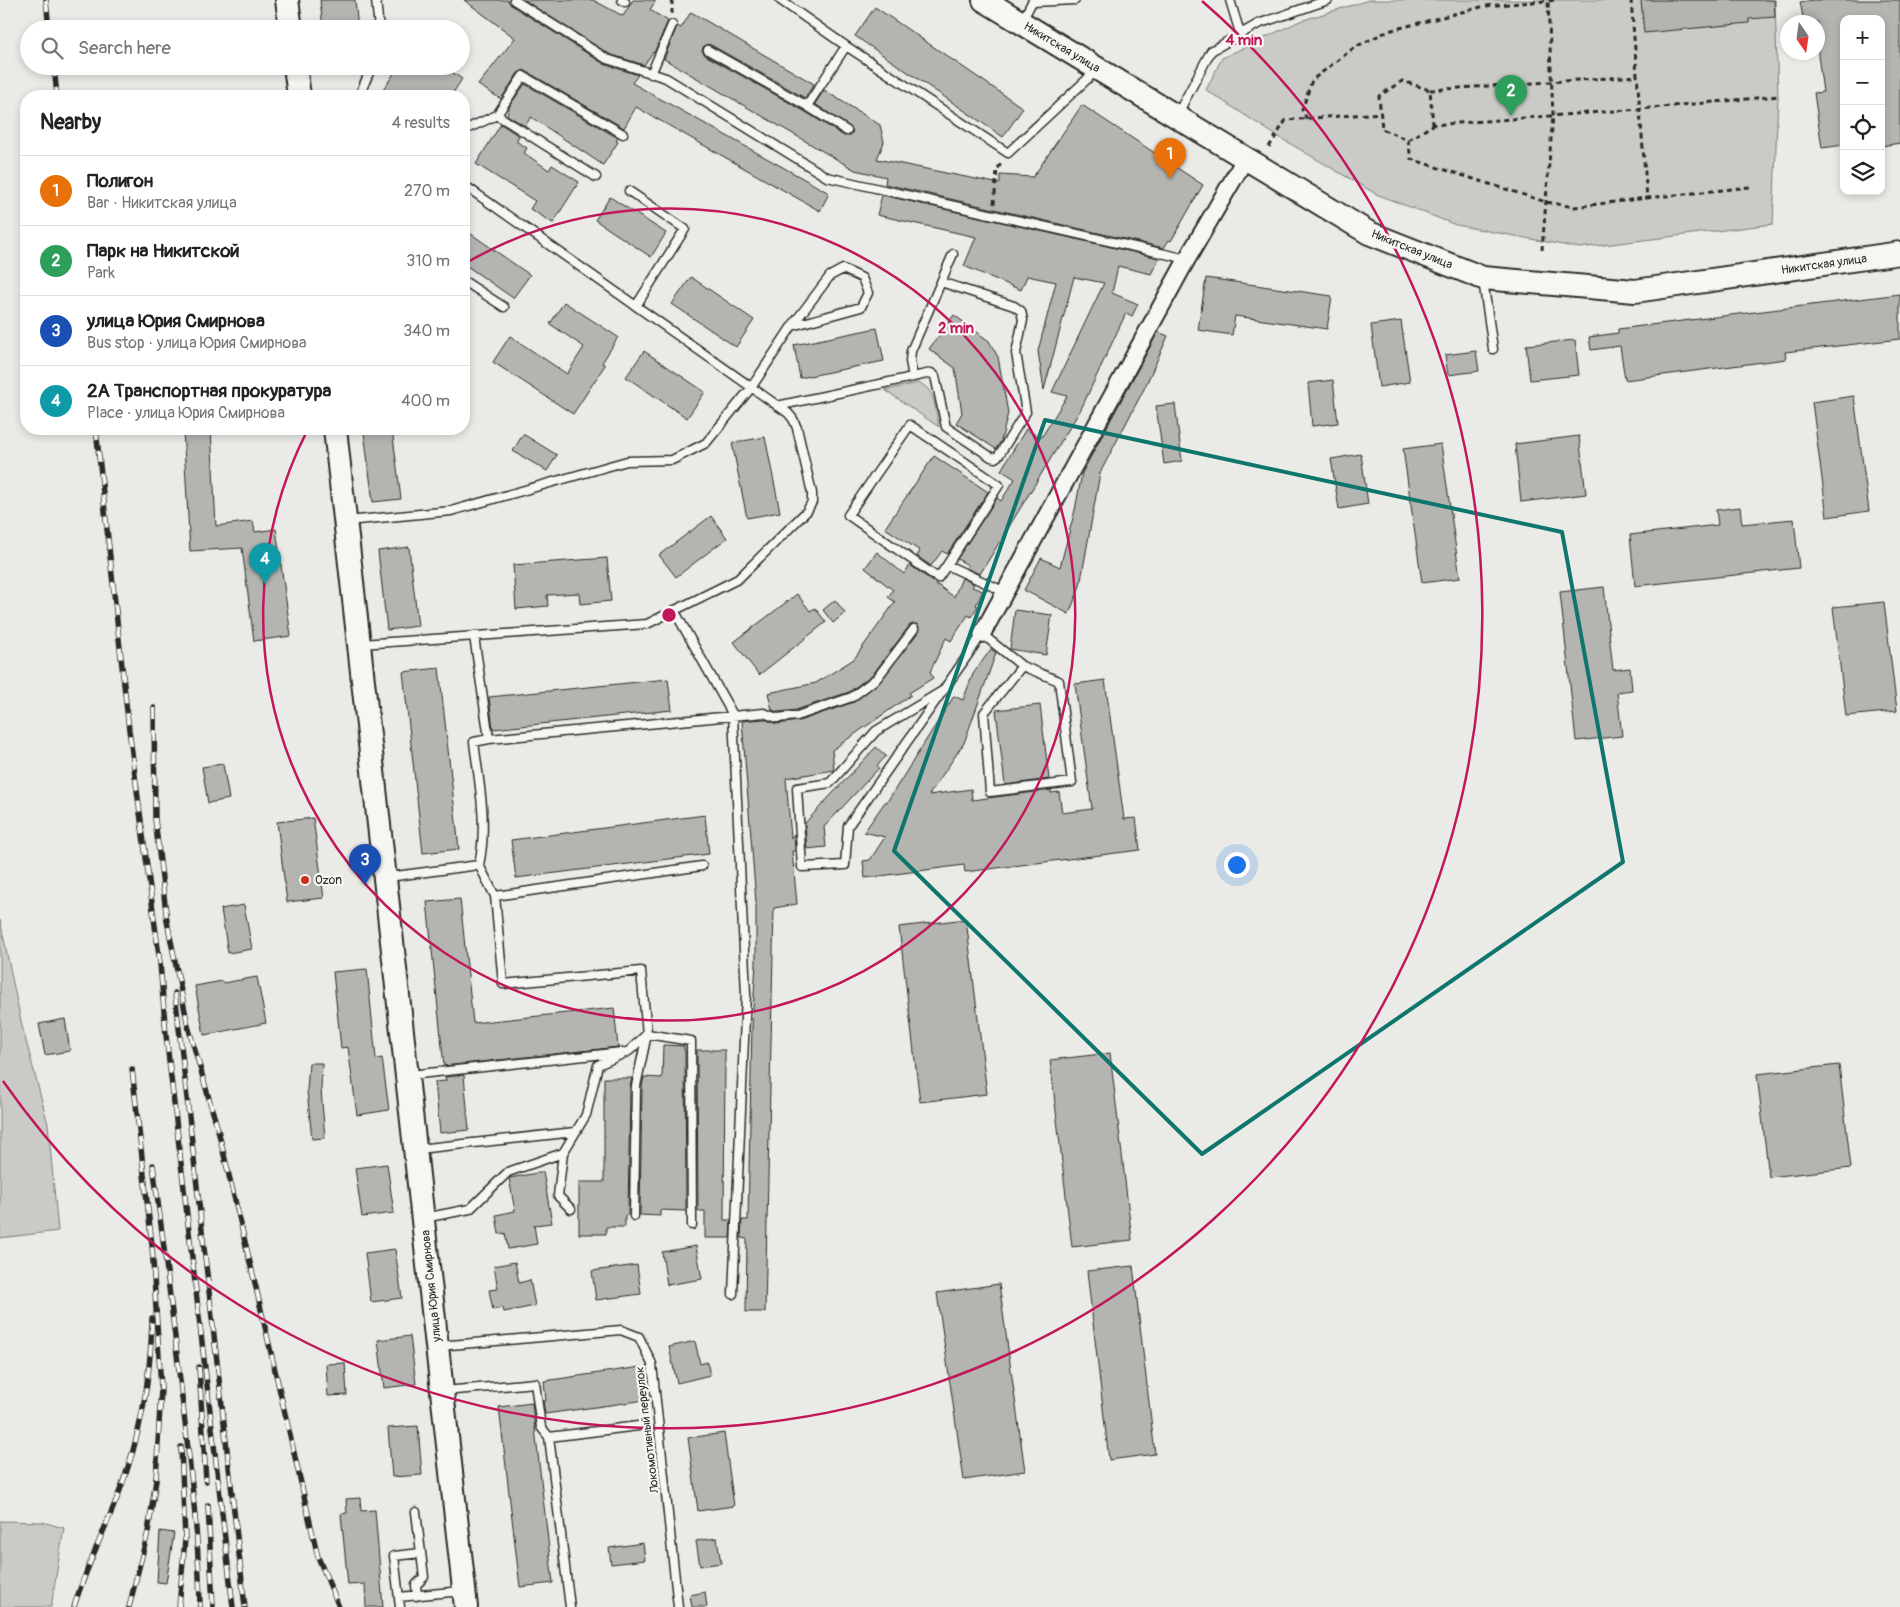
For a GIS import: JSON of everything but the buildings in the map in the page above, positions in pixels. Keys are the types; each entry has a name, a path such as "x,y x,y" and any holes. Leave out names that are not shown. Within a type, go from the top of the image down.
{"main road":[{"path":"287,0 289,20"},
{"name":"Никитская улица","path":"984,0 1175,117 1369,232 1483,278 1635,291 1900,254"},
{"path":"296,75 298,90"},
{"name":"улица Юрия Смирнова","path":"336,435 465,1599"}],"street":[{"path":"982,634 1187,259 1245,159"}],"lane":[{"path":"376,0 378,20"},
{"path":"514,0 607,59 666,78 827,177 1187,259"},
{"path":"780,0 1008,153 1099,69"},
{"path":"1021,23 1033,1 1076,0"},
{"path":"1230,0 1240,33"},
{"path":"1175,117 1210,51 1258,24 1328,0"},
{"path":"651,74 672,25"},
{"path":"807,106 846,46"},
{"path":"708,50 848,131"},
{"path":"362,90 368,75"},
{"path":"470,127 496,115 523,76 623,134"},
{"path":"496,115 596,177"},
{"path":"359,644 647,624 738,578 807,510 812,502 812,493 797,428 793,419 470,189"},
{"path":"629,190 685,229 636,306"},
{"path":"913,377 910,361 911,351 952,254"},
{"path":"345,521 451,510 627,461 672,460 706,442 751,388 792,326 830,276 844,269 862,278 868,293 860,307 792,326"},
{"path":"1483,278 1493,349"},
{"path":"776,406 933,374 946,427 991,457 999,456 1026,412 1016,353 1023,320 1021,311 1014,306 940,282"},
{"path":"470,285 504,307"},
{"path":"910,425 998,486 947,565 938,578 848,515 910,425"},
{"path":"947,565 1005,592"},
{"path":"674,610 733,715 746,994 733,1294"},
{"path":"634,1216 636,1086 647,1034 641,971 503,984 495,896 479,865 484,827 474,742 733,715 764,713 777,718 797,716 852,697 877,678 914,629"},
{"path":"944,690 876,731 830,783 798,788 802,867 845,866 848,826 944,690 982,634 1022,666 1059,681 1072,782 990,792 984,713 1022,666"},
{"path":"474,636 489,739"},
{"path":"386,877 479,865"},
{"path":"495,896 702,866"},
{"path":"571,1209 558,1196 563,1153 586,1115 598,1065 629,1051 647,1034"},
{"path":"647,1034 691,1041 692,1225"},
{"path":"408,1075 629,1051"},
{"path":"416,1150 575,1132"},
{"path":"423,1218 470,1210 508,1172 563,1153"},
{"name":"Локомотивный переулок","path":"437,1346 621,1330 639,1337 652,1364 678,1607"},
{"path":"442,1391 534,1383 541,1427 549,1437 570,1607"},
{"path":"549,1437 638,1426"},
{"path":"416,1512 424,1578 416,1585 417,1596"},
{"path":"400,1607 394,1556 421,1553"},
{"path":"399,1597 417,1596 465,1599"}],"path":[{"path":"1542,250 1553,115 1548,0"},
{"path":"1306,119 1302,110 1312,80 1356,47 1388,31 1485,6 1557,0"},
{"path":"1631,0 1647,198"},
{"path":"1408,140 1382,129 1379,96 1402,81 1430,90 1638,76"},
{"path":"1430,90 1433,125"},
{"path":"1408,140 1433,125 1778,96"},
{"path":"1269,147 1286,120 1381,112"},
{"path":"1408,140 1411,159 1546,202 1574,207 1750,187"},
{"path":"992,215 997,170 1008,153"}],"highlighted area":[{"path":"1045,420 1562,532 1623,862 1202,1154 894,851"}],"shaded area":[{"path":"1369,0 1775,0 1778,96 1773,224 1579,248 1456,225 1376,194 1277,136 1206,90 1222,58 1300,21"},
{"path":"919,383 925,386 932,395 939,427 885,390"},
{"path":"0,920 22,1026 48,1124 58,1231 0,1238"},
{"path":"0,1521 42,1522 64,1528 51,1607 0,1607"}],"railway":[{"path":"46,0 48,20"},
{"path":"55,75 56,90"},
{"path":"97,435 129,730 160,963 166,1035 233,1607"},
{"path":"154,708 155,819 167,921 188,1026 218,1130 318,1557 339,1607"},
{"path":"175,993 245,1607"},
{"path":"129,1607 148,1532 156,1480 161,1388 152,1245 132,1069"},
{"path":"153,1165 192,1481 200,1607"},
{"path":"74,1607 119,1493 133,1451 147,1385 152,1318"},
{"path":"199,1367 206,1481"},
{"path":"179,1607 185,1539 181,1447"},
{"path":"208,1505 213,1607"}],"place":[{"name":"Парк на Никитской","path":"1511,116"},
{"name":"Полигон","path":"1170,179"},
{"name":"2А Транспортная прокуратура","path":"265,584"},
{"name":"Ozon","path":"305,880"},
{"name":"улица Юрия Смирнова","path":"365,885"}]}
